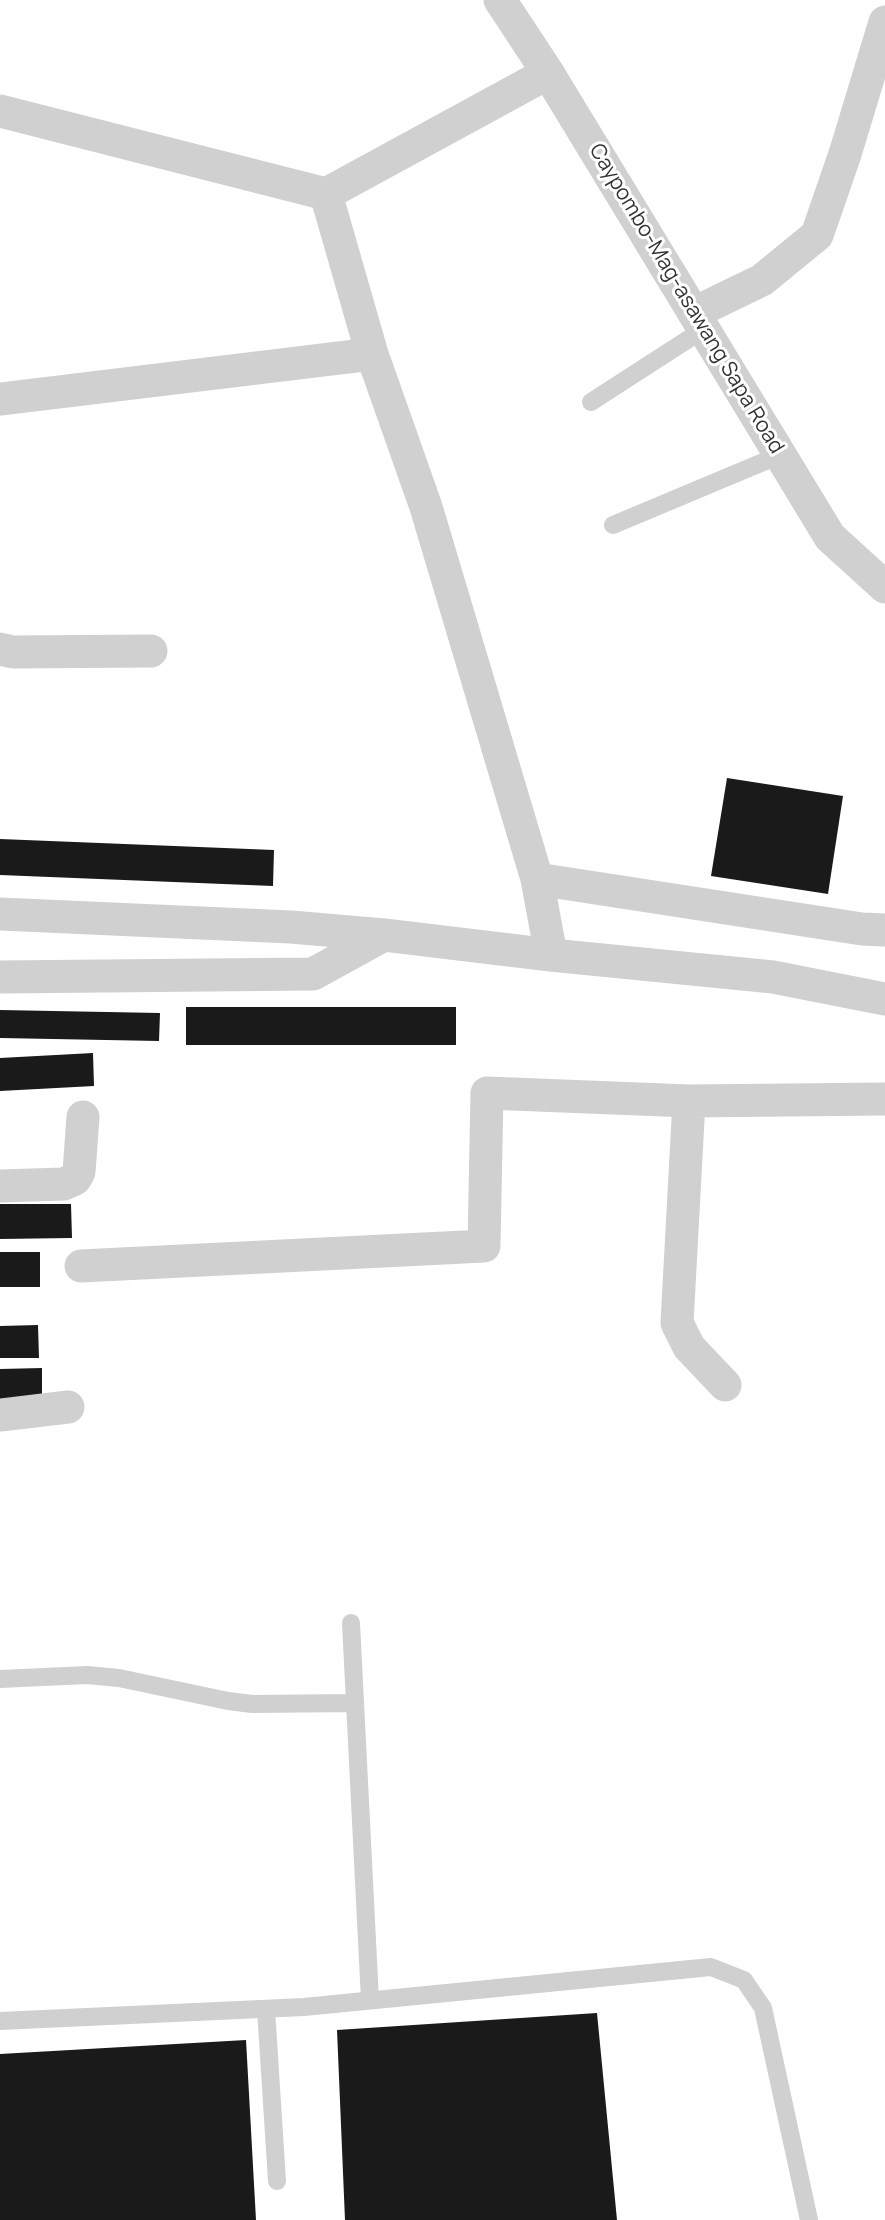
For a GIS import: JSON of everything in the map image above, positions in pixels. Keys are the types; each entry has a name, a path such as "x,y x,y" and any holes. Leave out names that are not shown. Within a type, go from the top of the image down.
{"street":[{"name":"Caypombo-Mag-asawang Sapa Road","path":"500,0 548,73 830,537 885,587"},
{"path":"699,321 762,280 817,235 845,154 885,22"},
{"path":"0,111 326,194 548,73"},
{"path":"326,194 372,354 426,507 537,879 551,955"},
{"path":"0,399 372,354"},
{"path":"0,649 13,652 151,651"},
{"path":"537,879 862,929 885,930"},
{"path":"0,914 291,927 384,935 551,955 773,977 885,999"},
{"path":"0,977 313,974 384,935"},
{"path":"81,1266 484,1246 487,1093 689,1101 885,1099"},
{"path":"689,1101 677,1323 689,1347 725,1385"},
{"path":"0,1186 64,1184 75,1179 79,1172 83,1117"},
{"path":"0,1415 69,1407"}],"lane":[{"path":"591,402 699,321"},
{"path":"613,525 780,455"},
{"path":"351,1623 370,2000"},
{"path":"0,1679 87,1675 119,1678 252,1704 355,1702"},
{"path":"0,2021 266,2009 711,1968 744,1980 764,2008 809,2220"},
{"path":"266,2009 277,2181"}],"building":[{"path":"727,778 843,796 828,894 711,876"},
{"path":"0,839 274,850 273,886 0,875"},
{"path":"186,1007 456,1007 456,1045 186,1045"},
{"path":"0,1010 160,1013 159,1041 0,1038"},
{"path":"93,1053 94,1086 0,1091 0,1058"},
{"path":"0,1204 71,1204 72,1238 0,1239"},
{"path":"0,1252 40,1252 40,1287 0,1287"},
{"path":"38,1325 39,1358 0,1358 0,1326"},
{"path":"42,1368 42,1401 0,1402 0,1369"},
{"path":"597,2013 617,2220 345,2220 337,2030"},
{"path":"246,2040 256,2220 0,2220 0,2054"}]}
